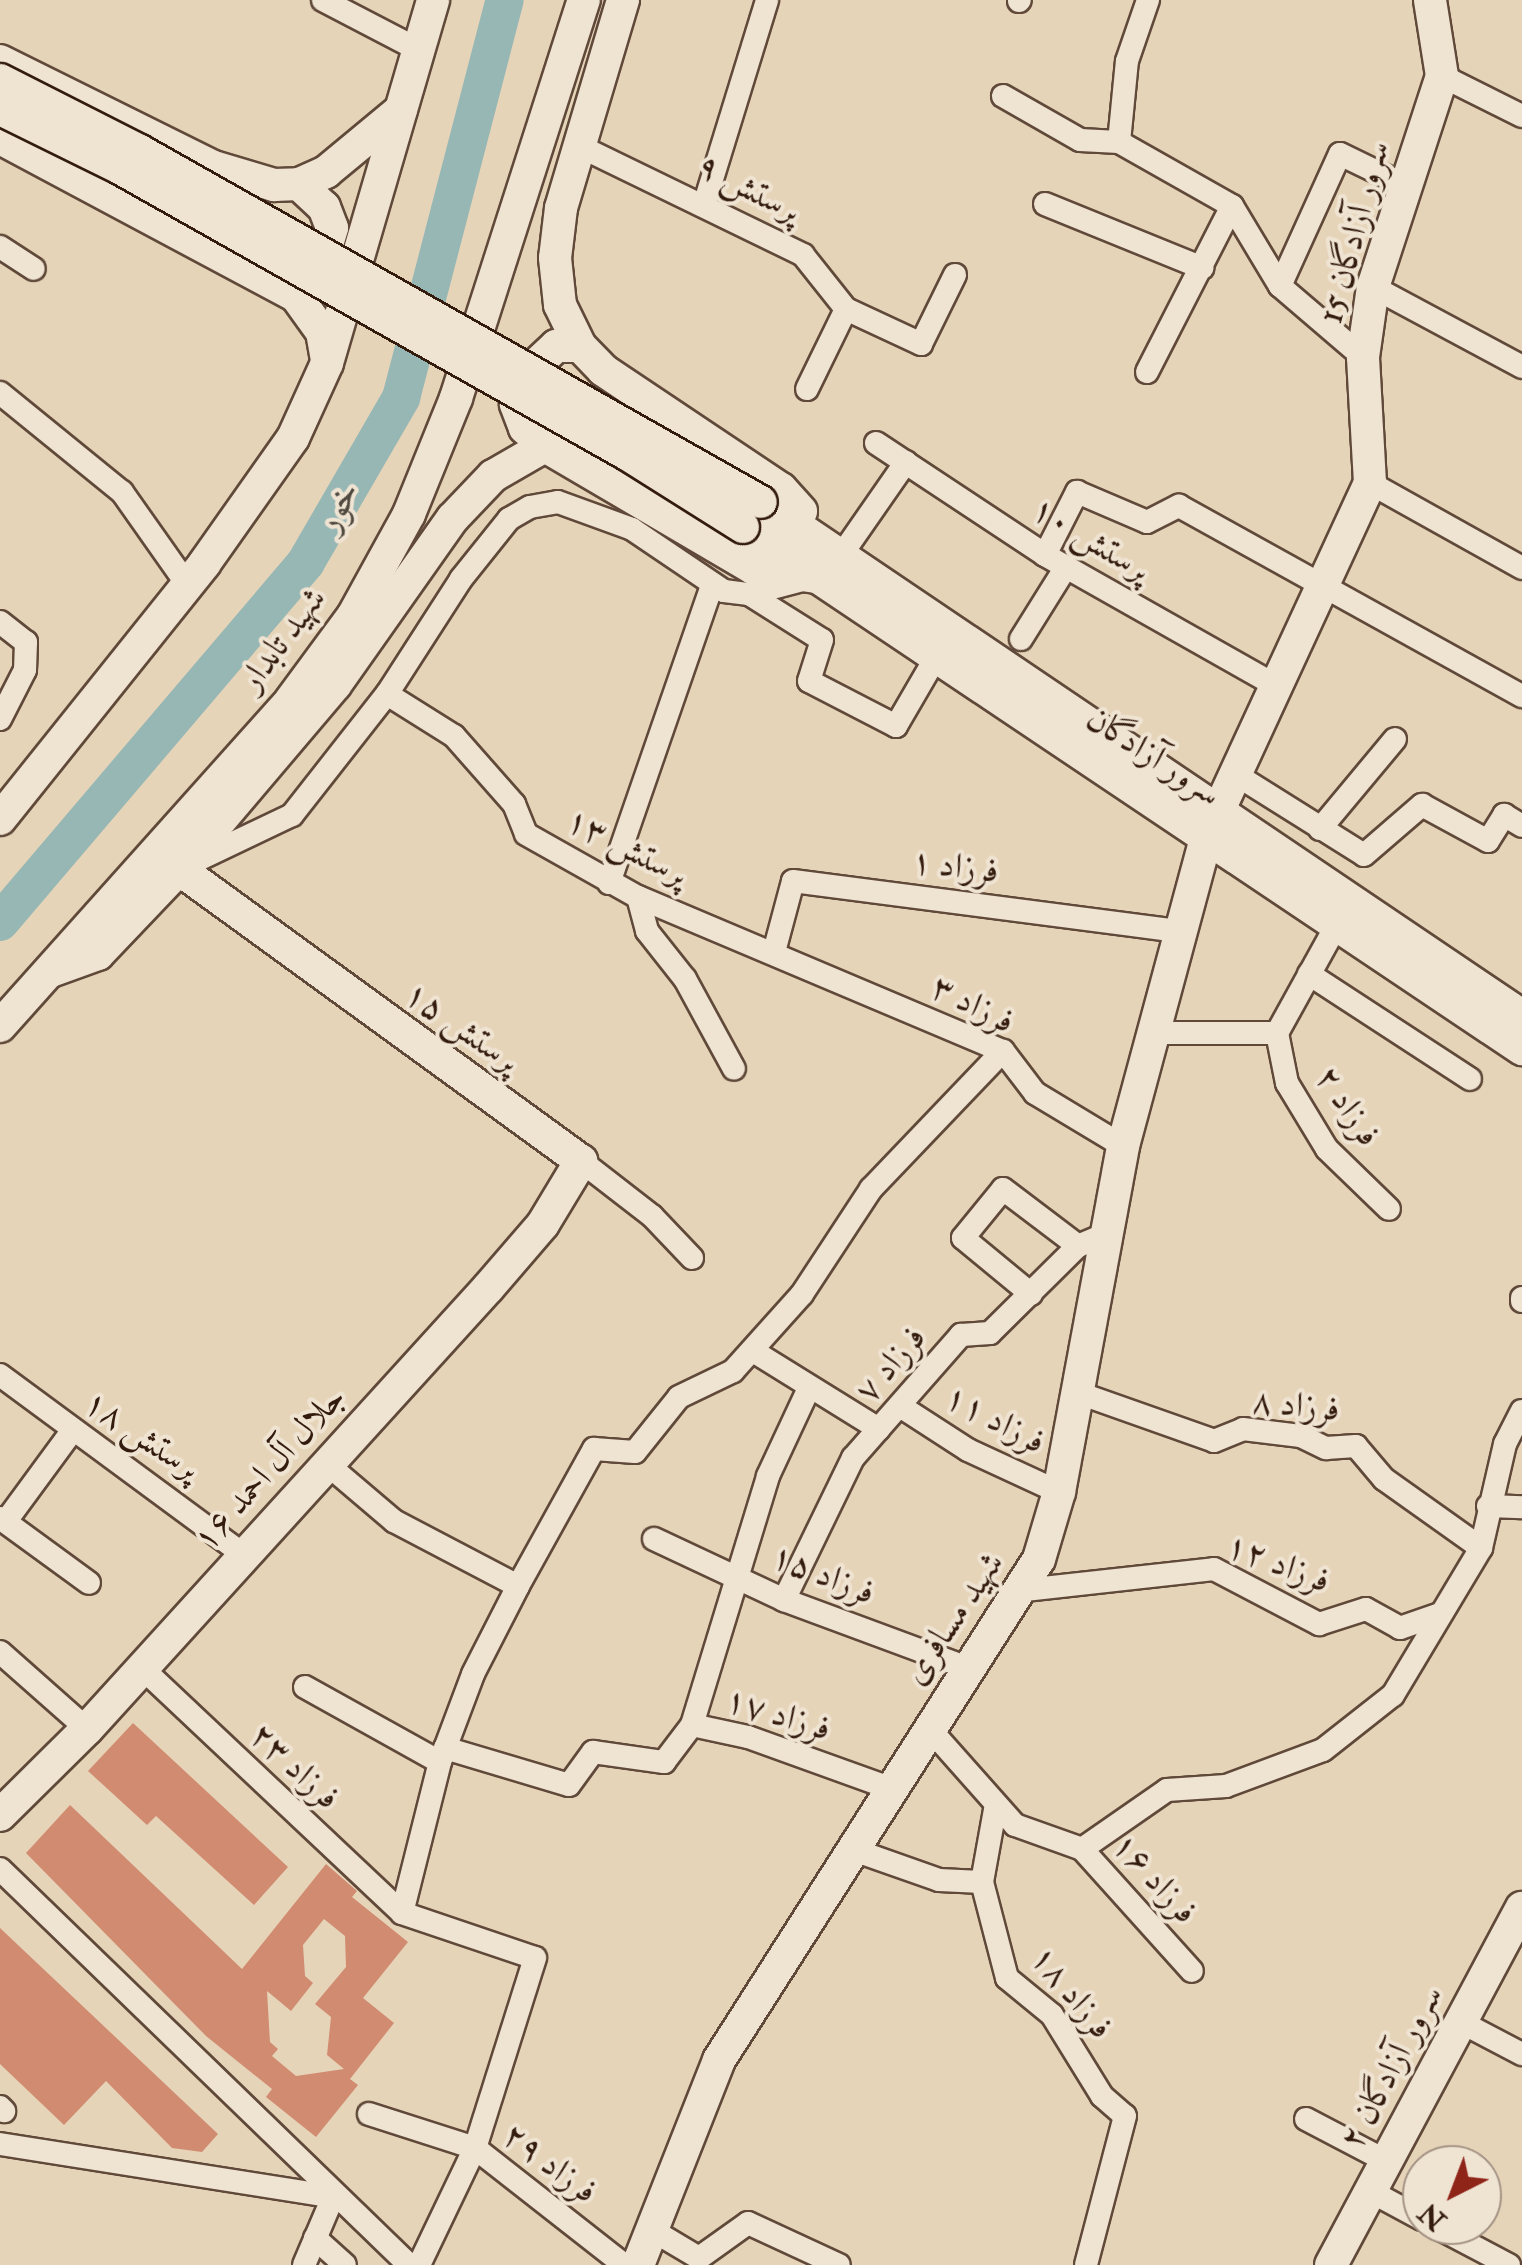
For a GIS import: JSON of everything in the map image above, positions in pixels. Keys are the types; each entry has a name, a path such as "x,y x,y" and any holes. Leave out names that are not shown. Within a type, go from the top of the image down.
{"main road":[{"path":"0,819 187,584 293,438 327,364 433,0"},
{"name":"شهید تابدار","path":"0,1026 291,700 362,599 409,514 456,398 584,0"},
{"path":"623,0 579,146 555,258 560,305 580,346 603,370 781,489 842,554"},
{"name":"سرور آزادگان 15","path":"1212,826 1370,483 1363,357 1372,287 1402,184 1442,76 1430,0"},
{"path":"0,61 214,166 274,185 299,184 358,149 401,110"},
{"path":"0,80 140,152 752,514"},
{"path":"0,109 752,514"},
{"path":"0,138 260,274 307,306 322,332 327,364"},
{"path":"260,274 300,276 321,263 330,246 324,206 299,184"},
{"path":"580,346 556,346 521,380 516,404 524,428 545,446 753,568 817,578"},
{"path":"47,973 98,954 179,869 335,685 453,518 494,476 545,446"},
{"name":"سرور آزادگان","path":"752,514 842,554 1212,826 1336,926 1522,1049"},
{"name":"سرور آزادگان","path":"752,514 817,578 935,659 1522,1016"},
{"name":"شهید مسافری","path":"638,2265 719,2060 928,1727 1024,1590 1059,1492 1076,1392 1093,1240 1124,1146 1151,1033 1212,826"},
{"name":"پرستش ۱۵","path":"179,869 581,1161"},
{"name":"جلال آل احمد ۱۶","path":"0,1815 87,1729 543,1224 581,1161"},
{"name":"سرور آزادگان ۲","path":"1331,2265 1522,1908"}],"street":[{"path":"323,0 421,51"},
{"path":"705,202 767,0"},
{"path":"1118,142 1127,61 1148,0"},
{"path":"1442,76 1522,116"},
{"path":"1003,96 1080,140 1118,142 1232,206 1280,286 1363,357"},
{"name":"پرستش ۹","path":"579,146 705,202 803,255 846,309 921,344 955,275"},
{"path":"1280,286 1340,154 1402,184"},
{"path":"1045,204 1203,268"},
{"path":"1147,372 1232,206"},
{"path":"0,248 34,269"},
{"path":"1372,287 1522,367"},
{"path":"807,389 846,309"},
{"path":"0,393 122,492 187,584"},
{"name":"پرستش ۱۰","path":"876,442 1044,555 1275,685"},
{"path":"842,554 906,462"},
{"path":"1370,483 1522,568"},
{"path":"1044,555 1077,492 1146,522 1180,506 1522,696"},
{"path":"179,869 292,815 386,694 462,579 509,519 530,507 558,502 632,529 712,584 748,594 822,640 809,681 896,726 935,659"},
{"path":"1021,639 1066,568"},
{"path":"748,594 817,578"},
{"path":"608,883 712,584"},
{"path":"0,622 26,642 25,670 0,719"},
{"name":"پرستش ۱۳","path":"386,694 454,736 514,804 526,834 608,883 774,952"},
{"path":"1320,830 1394,740"},
{"path":"1235,774 1364,855 1422,805 1488,842 1504,815 1522,826"},
{"name":"فرزاد ۱","path":"774,952 794,880 1180,931"},
{"path":"638,897 646,931 685,979 734,1069"},
{"path":"1151,1033 1276,1033 1336,926"},
{"name":"فرزاد ۳","path":"774,952 798,969 1003,1051 1035,1093 1124,1146"},
{"path":"1309,974 1470,1079"},
{"name":"فرزاد ۲","path":"1276,1033 1287,1083 1327,1149 1389,1209"},
{"path":"402,1914 442,1755 473,1674 594,1449 635,1452 680,1397 732,1371 753,1351 802,1294 871,1190 1003,1051"},
{"name":"پرستش ۱۵","path":"581,1161 652,1216 692,1258"},
{"path":"1031,1294 963,1238 1003,1190 1093,1240"},
{"name":"فرزاد ۷","path":"784,1600 853,1458 962,1335 990,1333 1093,1240"},
{"path":"753,1351 879,1429"},
{"name":"پرستش ۱۸","path":"0,1374 72,1431 161,1488 244,1555"},
{"path":"692,1725 768,1476 809,1388"},
{"name":"فرزاد ۸","path":"1076,1392 1214,1441 1243,1429 1301,1436 1326,1448 1356,1446 1384,1480 1481,1548"},
{"name":"فرزاد ۱۱","path":"900,1406 968,1450 1059,1492"},
{"path":"1082,1849 1167,1790 1226,1786 1323,1750 1393,1695 1481,1548 1488,1506 1522,1411"},
{"path":"72,1431 3,1520 88,1583"},
{"path":"327,1464 394,1521 518,1586"},
{"path":"1488,1506 1522,1507"},
{"name":"فرزاد ۱۵","path":"654,1538 784,1600 968,1668"},
{"name":"فرزاد ۱۲","path":"1024,1590 1214,1569 1320,1624 1366,1610 1400,1628 1440,1614"},
{"path":"0,1652 87,1729"},
{"name":"فرزاد ۲۳","path":"142,1668 402,1914 536,1958 474,2148"},
{"name":"فرزاد ۱۷","path":"305,1687 442,1755 569,1785 593,1752 664,1762 692,1725 748,1737 890,1788"},
{"name":"فرزاد ۱۶","path":"928,1727 1015,1825 1082,1849 1192,1971"},
{"path":"851,1849 939,1880 982,1882 996,1804"},
{"path":"0,1870 333,2197 409,2265"},
{"name":"فرزاد ۱۸","path":"982,1882 1007,1978 1052,2015 1102,2096 1125,2116 1086,2265"},
{"path":"1461,2022 1522,2054"},
{"name":"فرزاد ۲۹","path":"369,2114 474,2148 624,2265"},
{"path":"1306,2119 1386,2161"},
{"path":"0,2144 333,2197"},
{"path":"419,2265 474,2148"},
{"path":"1370,2192 1402,2209"},
{"path":"304,2265 333,2197"},
{"path":"652,2230 700,2262 748,2223 839,2265"},
{"path":"315,2238 346,2265"},
{"path":"1472,2245 1509,2265"}],"building":[{"path":"133,1723 288,1867 254,1905 156,1816 147,1825 88,1771"},
{"path":"70,1805 242,1969 326,1864 357,1891 352,1897 408,1942 363,1998 394,2023 350,2079 358,2085 316,2137 266,2097 272,2089 206,2036 26,1853","holes":["324,1919 345,1936 346,1967 315,2004 331,2017 327,2055 344,2069 296,2076 272,2056 278,2049 270,2042 267,1991 291,2011 313,1983 305,1976 303,1945"]},
{"path":"0,1928 218,2134 202,2152 172,2148 106,2081 64,2125 0,2064"}],"waterway":[{"name":"خور","path":"0,922 306,562 401,398 505,0"}]}
